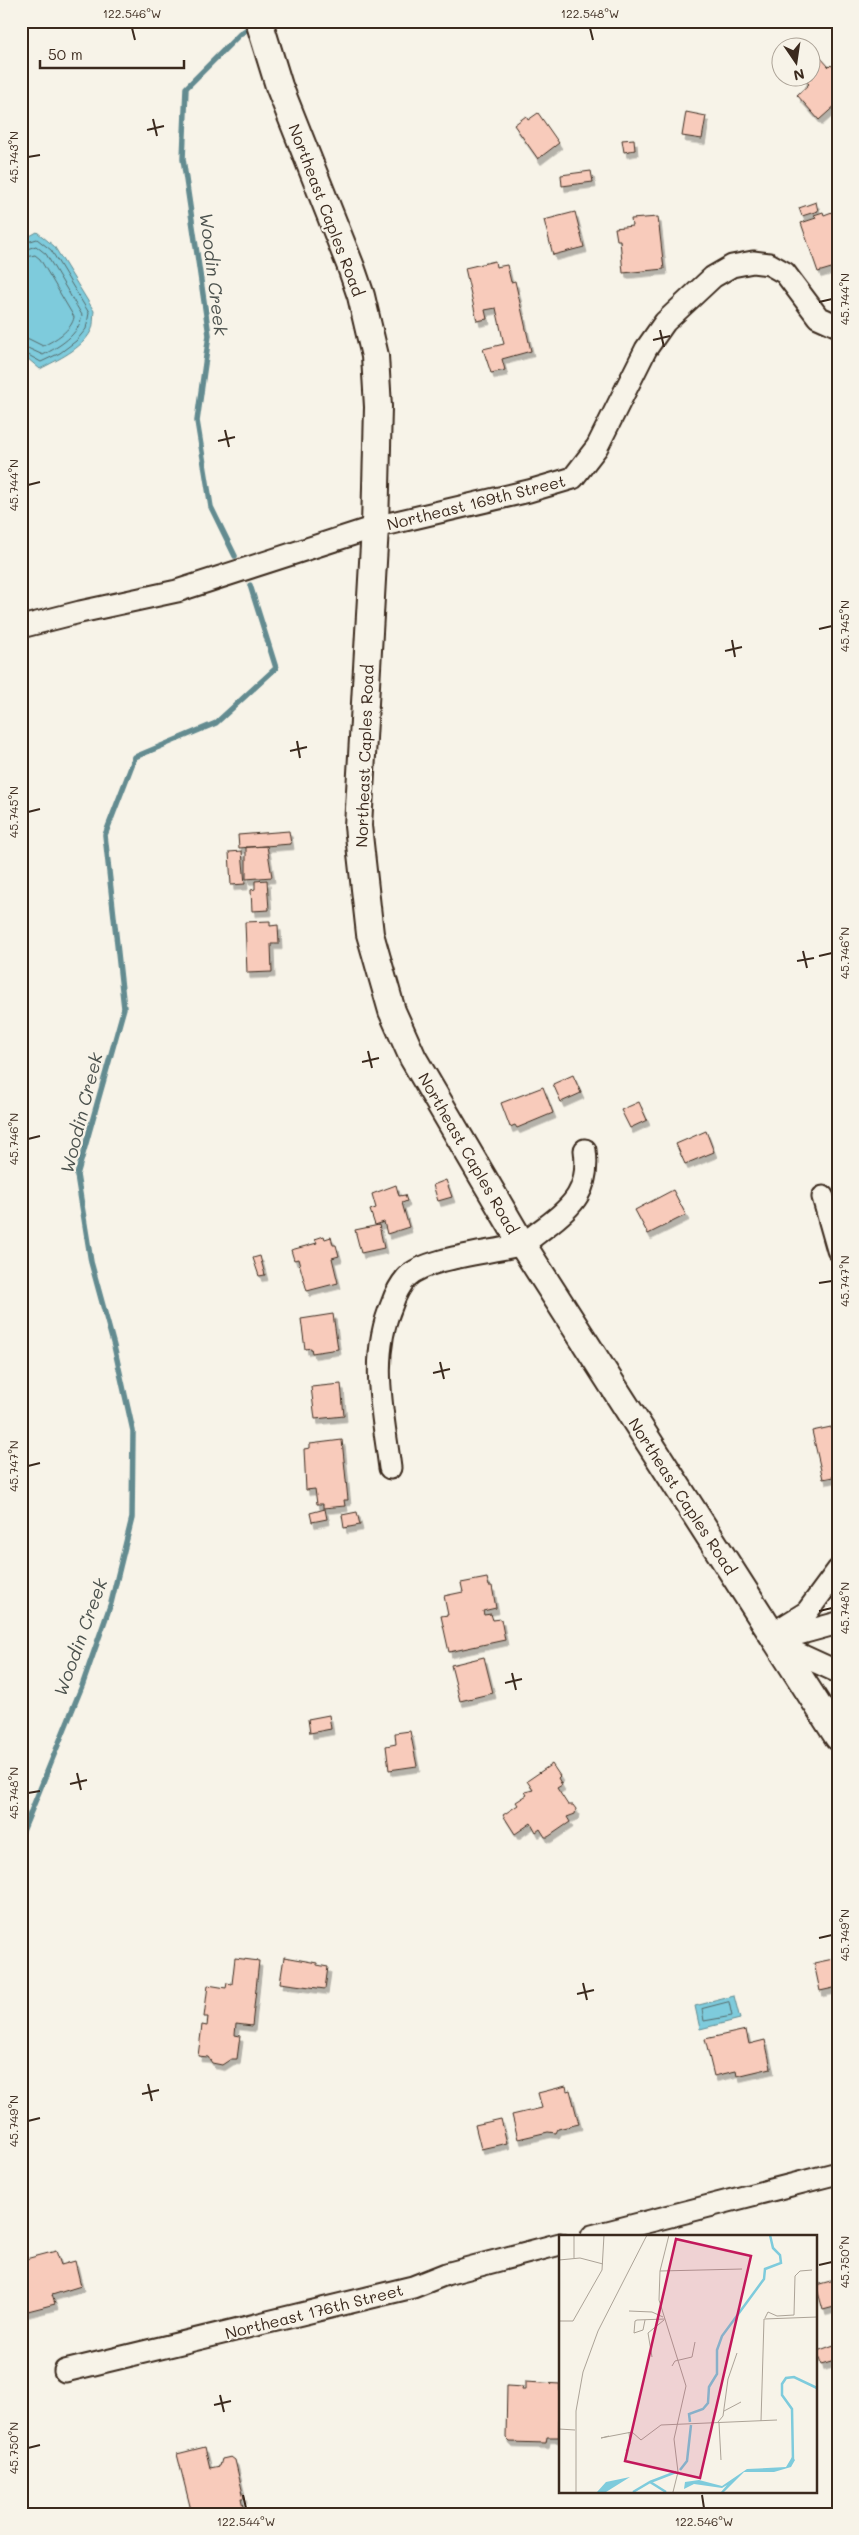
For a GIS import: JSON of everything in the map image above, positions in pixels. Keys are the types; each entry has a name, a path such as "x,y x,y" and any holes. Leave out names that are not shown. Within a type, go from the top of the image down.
{"main road":[{"name":"Northeast Caples Road","path":"260,24 279,86 351,266 368,326 374,356 378,407 375,527 358,826 370,934 378,968 392,1011 413,1058 522,1244 838,1737"}],"street":[{"name":"Northeast 169th Street","path":"21,628 80,612 177,592 375,527 529,491 573,478 597,447 646,349 665,322 714,277 732,266 753,262 769,264 785,273 818,317 838,326"},
{"path":"390,1468 377,1368 383,1324 394,1297 407,1277 432,1264 522,1244 565,1213 575,1201 582,1188 587,1167 585,1150"},
{"path":"823,1197 834,1245 838,1250"},
{"path":"776,1640 807,1612 838,1570"},
{"path":"776,1640 838,1623"},
{"path":"776,1640 838,1672"},
{"path":"596,2235 838,2173"},
{"name":"Northeast 176th Street","path":"66,2372 413,2287 446,2274 559,2244"}],"water":[{"path":"37,232 54,246 94,311 92,329 82,343 40,369 21,353 21,241"},
{"path":"734,1996 740,2019 700,2029 695,2006"}],"building":[{"path":"822,59 829,67 831,65 838,72 838,103 819,120 797,95 805,88 822,88"},
{"path":"686,112 706,116 702,139 682,136"},
{"path":"538,113 559,143 538,159 514,125 526,116 528,120"},
{"path":"634,139 635,150 624,152 622,140"},
{"path":"591,171 593,182 562,186 561,175"},
{"path":"816,202 818,211 802,216 799,208"},
{"path":"575,212 584,247 553,255 544,220"},
{"path":"823,212 824,215 832,212 838,227 838,266 818,272 801,223 816,218 814,215"},
{"path":"658,217 664,269 623,273 620,240 617,240 615,228 632,226 631,219"},
{"path":"495,261 496,267 507,265 511,282 515,281 531,351 502,359 505,370 491,373 483,349 504,344 496,308 485,310 487,319 477,321 465,268"},
{"path":"289,831 291,844 239,848 238,835"},
{"path":"267,846 272,877 246,879 246,847"},
{"path":"242,851 245,884 231,885 229,852"},
{"path":"267,880 269,910 252,911 251,890 255,889 255,881"},
{"path":"270,921 270,926 278,925 279,944 271,944 272,972 247,973 245,922"},
{"path":"573,1075 581,1093 561,1102 553,1084"},
{"path":"543,1087 553,1113 517,1128 515,1125 510,1127 501,1103"},
{"path":"639,1102 647,1120 630,1128 621,1110"},
{"path":"706,1131 714,1152 685,1164 676,1144"},
{"path":"446,1180 452,1197 438,1201 433,1185"},
{"path":"396,1185 399,1196 405,1195 407,1201 402,1203 409,1227 387,1234 384,1222 375,1225 370,1210 376,1208 372,1194"},
{"path":"673,1190 686,1215 648,1234 635,1210"},
{"path":"379,1225 384,1248 361,1253 355,1230"},
{"path":"324,1236 325,1239 331,1237 333,1245 336,1245 339,1256 332,1258 338,1283 307,1291 298,1259 294,1260 291,1250 317,1243 315,1239"},
{"path":"260,1256 265,1275 259,1276 253,1258"},
{"path":"333,1314 338,1349 312,1353 311,1348 305,1349 301,1319"},
{"path":"341,1384 344,1416 315,1419 311,1387"},
{"path":"831,1427 833,1438 838,1437 838,1476 823,1479 812,1431"},
{"path":"342,1440 348,1500 344,1500 345,1506 323,1508 323,1504 317,1504 315,1489 306,1490 304,1449 310,1448 310,1444"},
{"path":"325,1509 327,1519 312,1522 310,1513"},
{"path":"357,1512 360,1525 344,1528 342,1515"},
{"path":"487,1578 489,1586 492,1586 496,1608 483,1611 484,1615 491,1614 493,1620 501,1619 505,1640 449,1652 441,1616 448,1615 444,1596 463,1592 461,1583"},
{"path":"484,1657 493,1693 460,1701 451,1665"},
{"path":"329,1715 331,1729 310,1733 308,1719"},
{"path":"410,1731 417,1766 389,1770 386,1746 396,1744 395,1733"},
{"path":"552,1764 560,1776 558,1778 562,1785 557,1788 568,1805 573,1805 576,1809 575,1814 567,1817 570,1822 548,1837 545,1837 540,1829 536,1832 531,1823 515,1834 503,1815 518,1805 516,1802 527,1795 525,1792 533,1790 527,1781"},
{"path":"284,1957 328,1967 325,1989 280,1983"},
{"path":"235,1958 259,1961 252,2026 236,2024 235,2035 240,2036 237,2059 231,2059 222,2065 212,2063 208,2057 198,2056 202,2025 207,2026 208,2017 204,2017 208,1985 226,1988 227,1983 232,1984"},
{"path":"838,1958 838,1987 820,1991 814,1963"},
{"path":"746,2030 749,2044 765,2040 771,2068 737,2076 736,2071 714,2076 705,2039"},
{"path":"566,2086 567,2091 570,2090 579,2124 558,2129 556,2133 548,2132 518,2139 512,2115 542,2108 538,2093"},
{"path":"501,2119 507,2143 481,2149 475,2125"},
{"path":"56,2251 61,2265 75,2261 81,2286 52,2295 55,2304 24,2312 21,2283 26,2282 22,2260"},
{"path":"838,2279 838,2306 823,2310 816,2285"},
{"path":"834,2345 838,2360 821,2365 817,2351"},
{"path":"525,2382 559,2384 559,2437 547,2437 546,2443 510,2442 506,2438 507,2386 523,2387 522,2390 525,2390"},
{"path":"205,2447 210,2468 220,2466 222,2459 231,2457 235,2460 244,2498 241,2498 243,2507 241,2510 228,2514 195,2514 194,2509 191,2510 177,2454"}],"waterway":[{"name":"Woodin Creek","path":"235,556 211,507 197,421 209,335 183,159 186,88 240,34 253,25"},
{"name":"Woodin Creek","path":"21,1836 82,1686 111,1603 132,1518 133,1431 114,1346 91,1262 77,1175 124,1008 105,835 135,757 216,723 276,668 250,585"}]}
